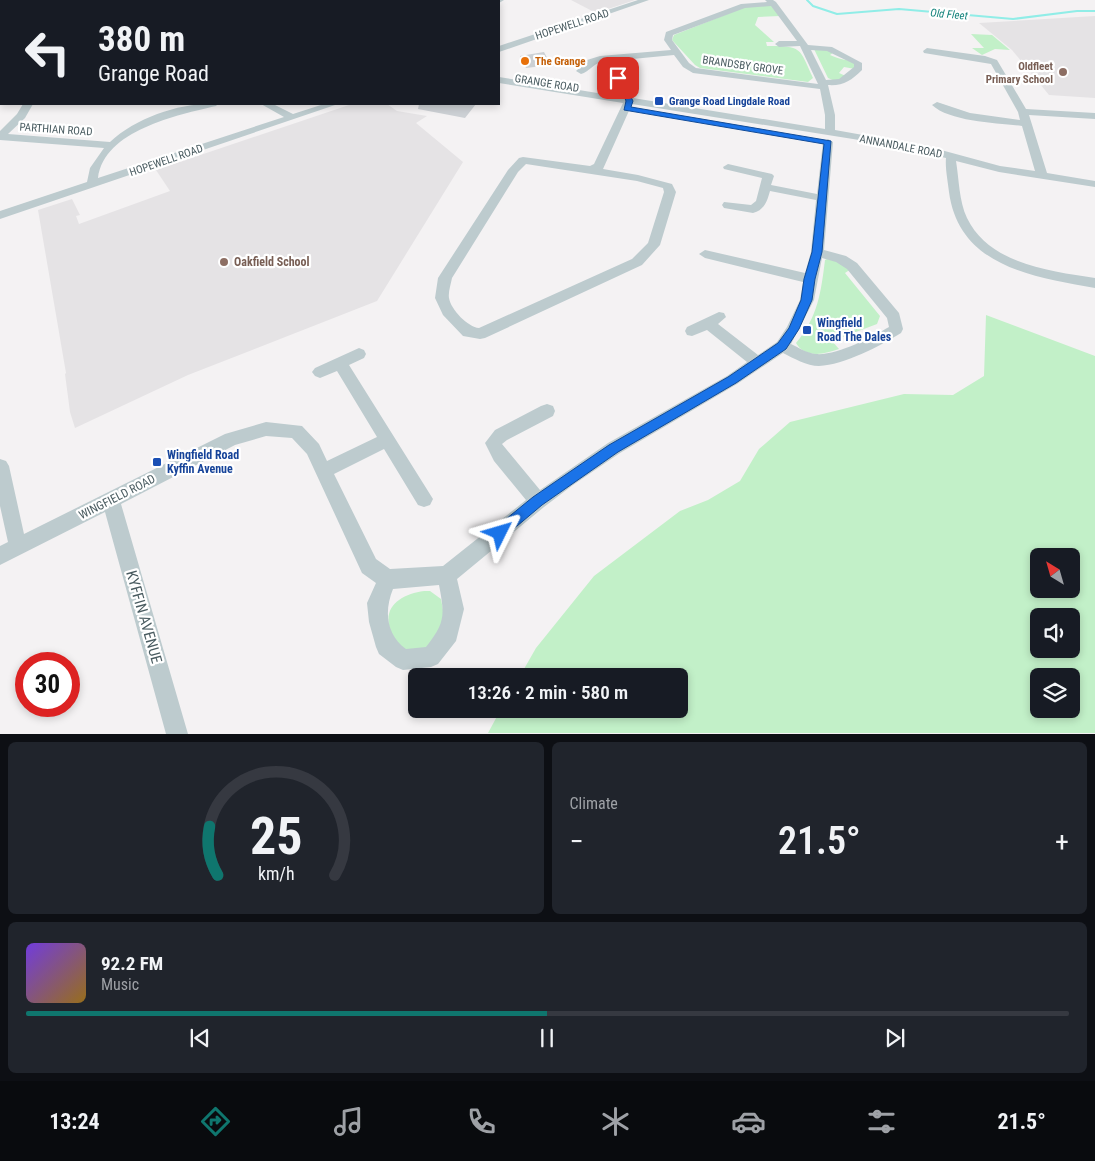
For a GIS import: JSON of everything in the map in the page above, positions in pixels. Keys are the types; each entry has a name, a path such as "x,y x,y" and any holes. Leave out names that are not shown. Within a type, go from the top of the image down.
{"street":[{"name":"HOPEWELL ROAD","path":"500,49 645,0"},
{"path":"447,575 454,609 449,634 431,657 403,660 386,647 378,622 377,603 388,579 410,580 447,575 538,501 614,448 732,380 782,346 803,310 817,252 830,114 822,85 804,45 771,2 744,6 670,34 668,40 676,52 600,59 590,62 580,72"},
{"path":"778,44 804,45"},
{"name":"BRANDSBY GROVE","path":"676,52 686,65 701,72 822,85 839,84 846,81 858,68 858,63 829,49 804,45"},
{"path":"927,51 985,59 994,62 1023,112 1042,176"},
{"path":"592,170 638,178 668,186 670,192 654,245 637,262 480,334 468,332 448,310 442,298 445,278 514,170 523,160 592,170 599,166 628,105 618,78"},
{"name":"GRANGE ROAD","path":"500,80 628,105 829,138"},
{"name":"GRANGE ROAD","path":"500,88 628,105"},
{"name":"PARTHIAN ROAD","path":"27,105 21,116 0,137 111,145"},
{"path":"162,105 168,114"},
{"path":"92,185 96,166 111,145 134,130 168,114 208,105"},
{"path":"268,105 292,118"},
{"name":"HOPEWELL ROAD","path":"0,215 330,105"},
{"path":"937,106 973,117 1027,124"},
{"path":"1023,112 1095,116"},
{"name":"ANNANDALE ROAD","path":"829,138 1095,184"},
{"path":"951,159 961,217 975,240 1007,262 1030,270 1095,283"},
{"path":"728,166 768,176 761,203 754,209 728,205"},
{"path":"766,187 822,198"},
{"path":"782,346 818,360 830,358 886,336 896,329 894,317 852,266 841,259 817,252"},
{"path":"705,254 758,261 810,279"},
{"path":"692,331 714,320 757,362"},
{"path":"320,372 359,354"},
{"path":"340,363 424,500"},
{"path":"538,501 500,456 493,443 501,434 547,410"},
{"name":"WINGFIELD ROAD","path":"0,556 231,439 266,429 296,431 313,449 369,566 388,579"},
{"path":"324,471 388,439"},
{"path":"0,466 18,547"},
{"name":"KYFFIN AVENUE","path":"111,501 177,734"}],"shaded area":[{"path":"571,0 635,0 596,13"},
{"name":"Oldfleet Primary School","path":"1095,16 1095,98 1049,95 1012,50 979,23"},
{"name":"Oakfield School","path":"349,105 388,105 397,111 427,116 416,123 463,162 377,301 188,375 75,428 70,412 66,373 38,210 72,199 80,215 76,216 79,224 170,191 156,170"}],"green space":[{"path":"771,5 780,16 758,17 755,25 774,42 766,42 767,46 793,48 802,54 813,78 808,82 700,68 672,40 674,35 745,7"},
{"path":"971,34 992,35 1010,50 995,49 982,55 972,48 984,48"},
{"path":"814,49 834,52 830,55 855,63 855,69 844,67 839,73 848,77 835,81 828,78"},
{"path":"825,260 841,262 851,269 845,273 880,316 877,324 832,341 839,349 816,354 805,351 796,343 814,314 820,293"},
{"path":"986,315 1095,356 1095,733 488,733 496,718 688,718 688,668 525,668 536,648 594,576 680,511 708,500 740,481 759,449 790,422 904,394 953,395 984,376"},
{"path":"430,591 441,599 445,621 435,646 406,655 391,632 389,615 391,608 401,598"}],"building":[{"name":"The Grange","path":"544,52 551,65 526,68 520,56"},
{"path":"419,105 475,105 465,118 418,109"}],"waterway":[{"name":"Old Fleet","path":"807,0 813,6 837,14 899,9 1013,19 1077,11 1095,11"}],"place":[{"name":"The Grange","path":"525,61"},
{"name":"Oldfleet Primary School","path":"1063,72"},
{"name":"Grange Road Lingdale Road","path":"659,101"},
{"name":"Oakfield School","path":"224,262"},
{"name":"Wingfield Road The Dales","path":"807,330"},
{"name":"Wingfield Road Kyffin Avenue","path":"157,462"}],"route":[{"path":"500,533 538,501 614,448 732,380 782,346 793,329 807,300 817,252 828,142 627,109 629,101 618,78"}]}
